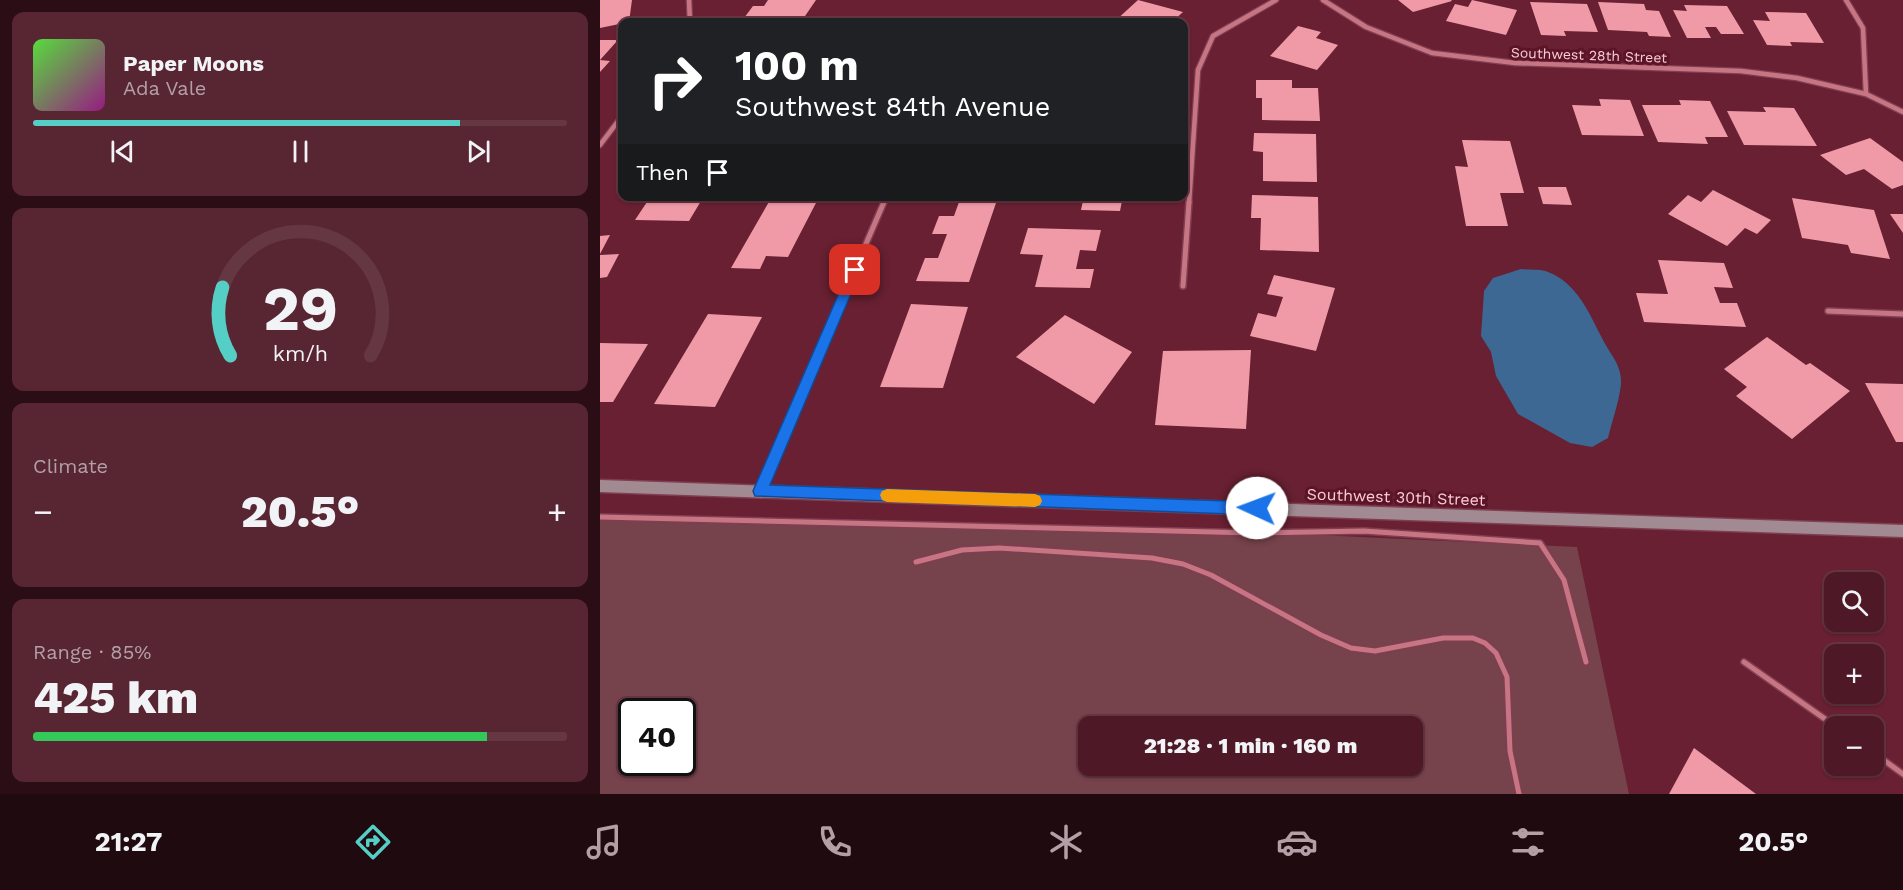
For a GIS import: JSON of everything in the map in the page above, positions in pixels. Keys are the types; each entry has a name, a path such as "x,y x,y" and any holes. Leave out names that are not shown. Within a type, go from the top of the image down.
{"street":[{"path":"689,0 690,18"},
{"path":"1183,286 1198,70 1214,36 1276,0"},
{"name":"Southwest 28th Street","path":"1323,0 1366,27 1432,53 1515,63 1741,71 1797,78 1866,94 1903,112"},
{"path":"1846,0 1863,28 1866,94"},
{"path":"600,145 618,121"},
{"path":"760,491 884,201"},
{"path":"1828,311 1903,314"},
{"name":"Southwest 30th Street","path":"600,486 1903,531"}],"lane":[{"path":"600,517 1255,533 1364,531 1540,543 1564,580 1586,662"},
{"path":"916,562 968,549 1069,551 1159,560 1188,565 1211,574 1308,628 1362,651 1391,650 1449,637 1468,637 1485,643 1504,667 1509,685 1509,747 1519,794"},
{"path":"1744,662 1824,718"},
{"path":"1884,760 1903,774"}],"shaded area":[{"path":"600,516 1165,528 1577,547 1629,794 600,794"}],"water":[{"path":"1521,269 1545,271 1567,283 1587,309 1618,365 1621,384 1608,438 1592,447 1570,443 1518,414 1496,376 1491,352 1481,336 1484,291 1493,278"}],"building":[{"path":"600,0 632,0 630,18 618,18 618,24 600,28"},
{"path":"768,0 816,0 804,18 744,18 753,6 764,6"},
{"path":"1138,0 1183,12 1176,18 1118,18"},
{"path":"1398,0 1451,0 1452,1 1413,12"},
{"path":"1472,0 1517,10 1506,35 1446,21 1455,4 1468,7"},
{"path":"1530,2 1587,4 1598,32 1564,31 1566,36 1541,35"},
{"path":"1598,2 1644,4 1646,10 1659,11 1671,37 1649,36 1647,32 1608,30"},
{"path":"1684,5 1727,6 1744,34 1721,34 1716,27 1705,27 1711,38 1687,38 1673,10 1687,11"},
{"path":"1765,12 1806,13 1824,43 1790,42 1792,46 1767,45 1753,20 1770,21"},
{"path":"1298,26 1321,32 1316,38 1338,45 1317,70 1270,56"},
{"path":"600,40 618,40 600,60"},
{"path":"600,60 610,61 600,72"},
{"path":"1256,80 1292,80 1292,88 1318,88 1320,121 1262,120 1262,98 1256,98"},
{"path":"1599,99 1630,100 1644,136 1582,135 1572,105 1601,106"},
{"path":"1679,100 1710,101 1728,137 1705,137 1708,144 1658,142 1642,105 1681,105"},
{"path":"1763,107 1794,108 1817,146 1744,145 1727,111 1766,112"},
{"path":"1254,133 1316,134 1317,182 1263,181 1263,152 1253,151"},
{"path":"1870,138 1903,162 1903,185 1892,189 1864,169 1846,175 1820,155"},
{"path":"1462,140 1510,141 1524,193 1500,193 1508,226 1466,226 1455,166 1468,167"},
{"path":"1538,187 1566,187 1572,205 1543,204"},
{"path":"1713,190 1771,220 1757,234 1745,228 1727,246 1668,214 1688,195 1701,202"},
{"path":"1252,195 1318,197 1319,252 1260,250 1261,218 1251,218"},
{"path":"1792,198 1874,210 1890,259 1851,253 1848,245 1802,238"},
{"path":"648,201 701,201 689,221 635,220"},
{"path":"769,201 817,201 788,257 766,256 760,269 731,268"},
{"path":"1083,201 1122,201 1120,211 1081,210"},
{"path":"959,202 996,203 969,282 916,281 925,258 938,258 947,234 932,234 939,216 954,216"},
{"path":"1890,214 1903,214 1903,233"},
{"path":"1028,228 1101,230 1096,251 1080,250 1076,269 1094,269 1090,288 1035,287 1043,255 1020,254"},
{"path":"610,235 600,254 600,236"},
{"path":"619,254 607,277 600,278 600,255"},
{"path":"1658,260 1724,263 1733,288 1714,287 1720,303 1737,303 1746,327 1644,322 1636,293 1668,294"},
{"path":"1274,275 1335,288 1316,351 1250,336 1258,313 1276,317 1283,297 1267,294"},
{"path":"911,304 968,307 943,388 880,387"},
{"path":"708,314 762,317 715,407 654,404"},
{"path":"1065,315 1132,352 1094,404 1016,357"},
{"path":"1767,337 1806,365 1810,363 1850,391 1792,439 1736,396 1747,387 1724,369"},
{"path":"600,343 648,344 613,402 600,402"},
{"path":"1251,350 1246,429 1155,425 1163,351"},
{"path":"1865,383 1903,384 1903,442 1896,442"},
{"path":"1694,748 1756,794 1669,794"}],"slow traffic":[{"path":"887,495 1035,501"}],"route":[{"path":"855,270 760,491 1257,508"}]}
